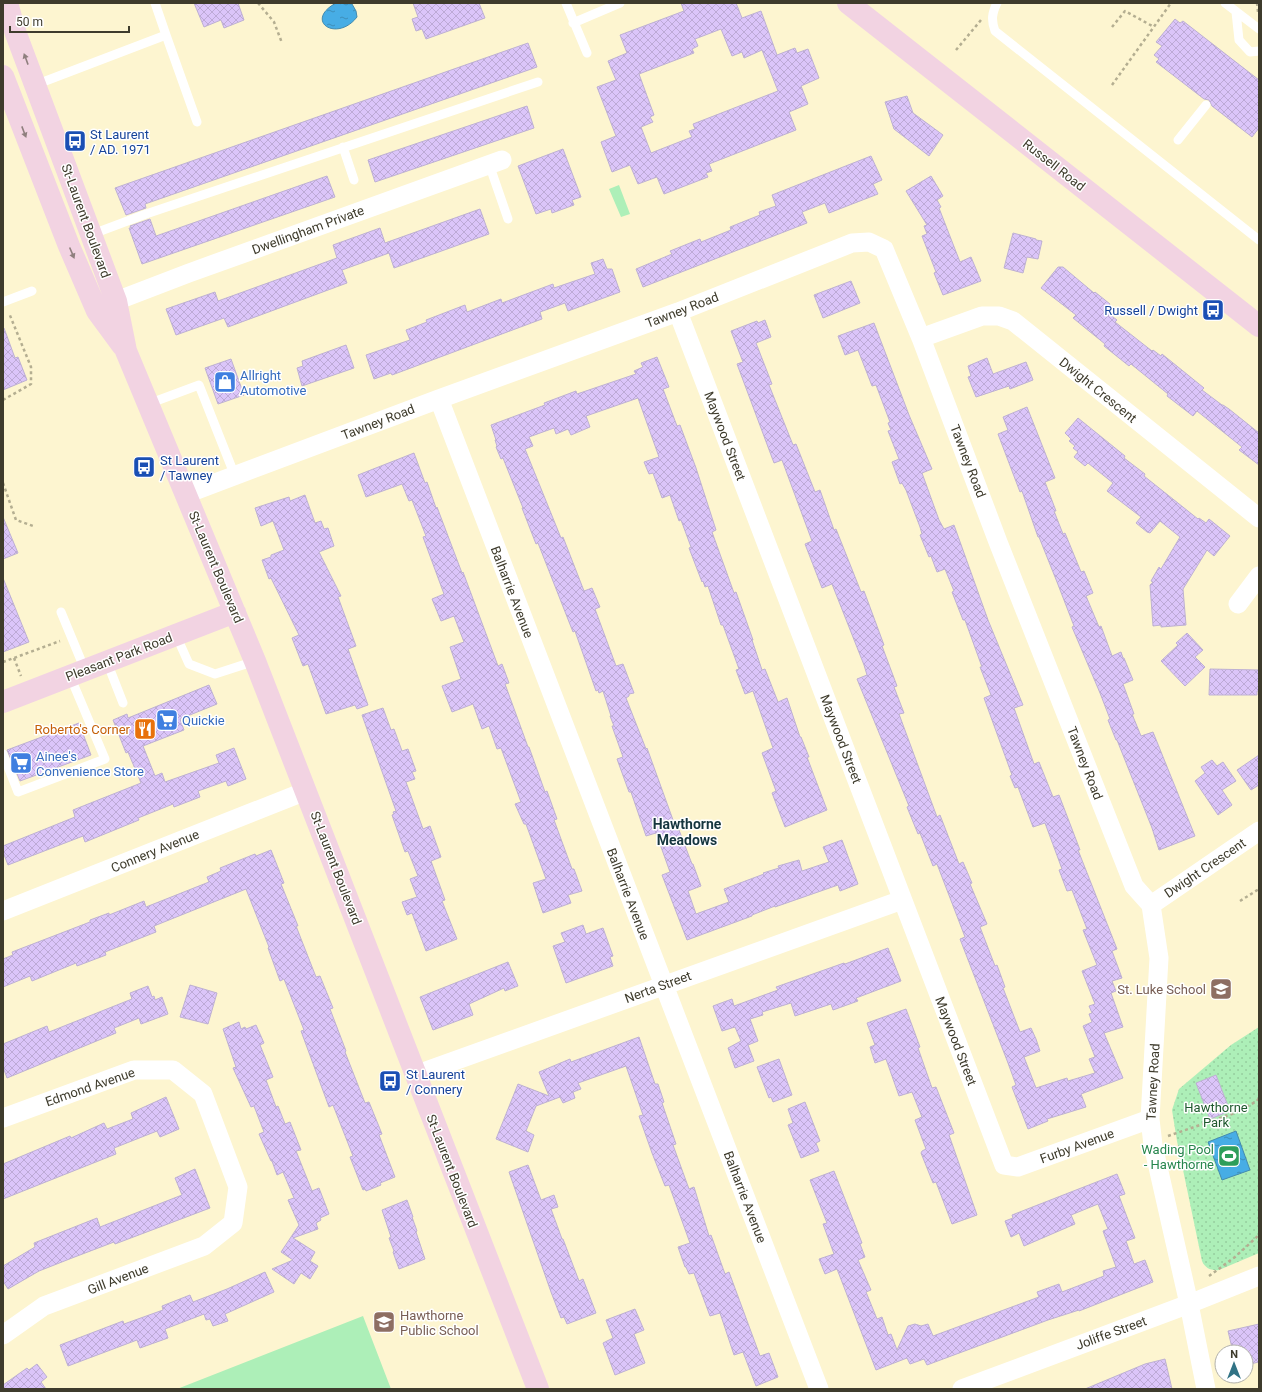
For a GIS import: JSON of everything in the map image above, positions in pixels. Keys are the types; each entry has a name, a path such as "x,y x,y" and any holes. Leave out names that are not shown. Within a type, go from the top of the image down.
{"street":[{"name":"St-Laurent Boulevard","path":"7,3 16,34 116,301 126,351 255,662 538,1389"},
{"name":"Russell Road","path":"848,3 1259,326"},
{"path":"5,94 35,85"},
{"name":"St-Laurent Boulevard","path":"5,94 97,311 126,351"},
{"name":"Dwellingham Private","path":"116,301 495,162"},
{"name":"Tawney Road","path":"186,494 439,399 678,312 852,243 869,242 884,249 921,338 998,542 1134,886 1151,905 1159,958 1150,1119 1152,1140 1189,1304 1206,1389"},
{"name":"Maywood Street","path":"678,312 1004,1165"},
{"name":"Dwight Crescent","path":"921,338 982,316 999,316 1013,321 1259,518"},
{"name":"Balharrie Avenue","path":"439,399 819,1389"},
{"path":"1238,604 1259,576"},
{"name":"Pleasant Park Road","path":"3,702 235,612"},
{"name":"Connery Avenue","path":"3,911 306,792"},
{"name":"Dwight Crescent","path":"1151,905 1259,831"},
{"name":"Nerta Street","path":"415,1076 663,985 902,900"},
{"name":"Edmond Avenue","path":"3,1118 134,1070 173,1070 203,1094 238,1188 233,1223"},
{"name":"Furby Avenue","path":"1004,1165 1018,1167 1150,1119"},
{"name":"Gill Avenue","path":"3,1335 44,1306 204,1246 233,1223"},
{"name":"Joliffe Street","path":"962,1389 1189,1304 1259,1276"}],"lane":[{"path":"155,3 197,122"},
{"path":"566,3 587,52"},
{"path":"574,23 620,3"},
{"path":"997,3 992,12 992,23 996,31 1259,240"},
{"path":"1225,3 1259,29"},
{"path":"1236,12 1238,40 1250,52 1259,52"},
{"path":"35,85 166,35"},
{"path":"90,235 146,214 538,82"},
{"path":"1178,140 1206,105"},
{"path":"343,147 354,180"},
{"path":"495,162 508,219"},
{"path":"3,302 32,291"},
{"path":"148,404 199,385 235,476"},
{"path":"3,754 18,792 105,760 78,673 71,637 61,612"},
{"path":"176,635 189,664 215,674 255,662"},
{"path":"107,662 123,704"}],"path":[{"path":"258,3 274,22 282,43"},
{"path":"1112,85 1171,3"},
{"path":"1112,27 1125,11 1154,27"},
{"path":"956,50 980,21 992,12"},
{"path":"3,302 31,367 31,384 3,400"},
{"path":"3,483 16,520 33,526"},
{"path":"3,662 71,637"},
{"path":"1240,901 1259,889"},
{"path":"1152,1140 1192,1129 1235,1113 1253,1104 1259,1098"},
{"path":"1206,1278 1235,1257 1259,1235"}],"green space":[{"path":"619,185 630,214 621,217 609,189"},
{"name":"Hawthorne Park","path":"1259,1027 1259,1253 1219,1270 1213,1270 1207,1267 1202,1261 1172,1110 1179,1089 1231,1045"},
{"path":"363,1316 391,1389 177,1389"}],"water":[{"path":"336,3 352,4 356,11 357,17 349,25 333,29 323,22 323,16 327,10"},
{"name":"Wading Pool - Hawthorne","path":"1236,1131 1250,1170 1222,1180 1208,1142"}],"building":[{"path":"194,3 238,3 244,20 224,28 221,20 204,27"},
{"path":"413,3 479,3 485,18 426,39 422,29 416,31 412,19 418,17"},
{"path":"681,3 736,3 742,18 761,11 777,55 795,48 797,53 808,49 819,78 801,86 808,104 789,112 796,130 709,164 712,171 706,173 708,177 664,194 657,177 638,184 630,165 612,172 601,142 616,136 597,87 616,80 608,61 627,53 620,35 684,11","holes":["721,29 732,56 742,52 744,58 762,50 778,91 693,124 695,129 689,131 692,137 651,153 641,127 653,122 650,117 654,115 639,74 694,53 692,49 698,46 695,39"]},
{"path":"1175,19 1180,23 1183,21 1259,80 1259,128 1252,137 1212,106 1209,100 1204,99 1156,62 1159,59 1154,55 1162,46 1156,42"},
{"path":"528,43 537,67 145,204 146,208 126,215 115,188"},
{"path":"907,96 913,113 943,135 929,156 894,129 885,102"},
{"path":"527,106 534,128 375,182 368,160"},
{"path":"563,149 581,197 572,200 574,205 552,213 551,209 536,214 518,166"},
{"path":"871,156 882,180 873,184 878,194 829,213 825,203 802,212 807,223 643,287 636,269 672,254 670,251 700,239 701,242 731,230 730,227 760,215 759,212 776,206 772,195"},
{"path":"327,176 335,197 142,264 129,228 131,228 130,226 150,219 156,236"},
{"path":"931,176 943,196 937,200 941,207 939,208 960,262 971,257 981,281 943,295 922,236 927,234 924,226 927,225 906,191"},
{"path":"480,209 489,234 394,268 389,253 342,270 347,283 228,327 224,318 176,335 166,309 215,292 218,301 337,258 333,245 380,228 385,243"},
{"path":"1013,233 1042,241 1038,259 1027,257 1023,273 1004,268"},
{"path":"603,259 607,269 612,269 620,292 568,311 565,303 540,312 542,319 392,375 391,373 374,379 366,355 410,340 406,330 427,322 426,320 465,305 467,312 501,299 502,303 553,284 554,288 595,274 591,263"},
{"path":"1058,267 1063,267 1094,293 1095,292 1110,304 1105,311 1117,320 1115,322 1152,351 1153,350 1161,356 1162,354 1204,388 1202,390 1259,433 1259,465 1239,450 1242,447 1197,411 1193,416 1167,396 1168,394 1131,364 1129,366 1104,346 1105,344 1073,318 1076,315 1041,288"},
{"path":"851,281 860,303 823,318 814,295"},
{"path":"765,320 771,337 756,343 772,384 769,385 793,445 796,444 815,492 820,490 834,530 836,529 861,592 864,591 897,686 894,687 904,713 899,714 937,817 940,815 959,864 963,862 972,883 970,884 987,924 980,927 995,966 997,965 1005,987 1003,988 1020,1032 1031,1028 1036,1039 1040,1051 1024,1057 1036,1088 1067,1078 1068,1081 1095,1073 1089,1059 1095,1057 1083,1026 1092,1022 1089,1014 1092,1013 1089,1006 1095,1004 1082,971 1097,965 1083,930 1087,929 1072,890 1067,891 1059,870 1062,869 1045,823 1033,827 1018,787 1015,788 1010,776 1012,775 984,698 991,695 980,667 982,667 965,620 963,620 952,592 954,591 945,569 937,572 931,556 929,557 920,535 922,534 920,527 906,490 902,483 900,484 892,462 899,459 888,431 891,430 888,423 890,422 876,385 872,386 858,350 845,355 838,336 874,323 909,415 932,469 922,473 939,520 944,529 954,525 988,620 1023,705 1014,708 1034,764 1039,762 1053,797 1059,795 1080,850 1078,850 1117,949 1112,951 1122,978 1112,981 1116,991 1111,993 1123,1027 1104,1033 1123,1078 1081,1094 1086,1107 1047,1119 1048,1121 1028,1129 1012,1087 1016,1085 960,939 965,937 937,864 933,866 920,833 918,834 907,807 909,806 857,679 867,675 864,665 832,584 822,588 805,544 812,541 782,460 774,463 737,364 743,362 731,331 757,321 758,323"},
{"path":"4,328 15,358 18,357 27,380 3,390 3,329"},
{"path":"346,345 354,368 302,386 297,368 303,366 302,361"},
{"path":"657,357 669,387 663,389 677,426 680,425 696,468 716,530 712,532 734,593 736,592 762,670 765,669 778,702 787,698 827,810 785,827 772,793 776,791 762,753 773,748 753,691 745,694 736,670 739,669 723,625 721,625 708,586 705,587 703,581 702,582 689,548 691,547 681,520 679,521 670,495 662,498 653,473 649,474 644,462 659,457 638,398 586,416 590,427 571,435 568,429 556,434 554,428 529,437 533,446 525,449 561,538 563,537 584,591 592,588 600,607 595,609 616,666 623,664 634,693 629,694 626,698 646,749 647,748 677,831 679,830 701,886 688,891 696,914 729,902 724,889 779,868 778,866 799,860 802,871 829,862 823,847 842,840 858,884 840,891 838,885 775,906 687,940 662,875 670,872 656,833 646,836 631,792 629,792 617,759 623,757 612,726 614,726 603,691 599,693 598,690 596,691 575,631 573,632 538,543 536,544 503,458 501,459 496,447 496,440 491,425 545,405 544,403 576,391 577,394 636,374 634,371 643,367 641,363"},
{"path":"987,358 993,374 1026,362 1033,380 1010,389 1009,386 976,397 968,377 971,376 968,366"},
{"name":"Allright Automotive","path":"231,359 244,395 218,404 205,368"},
{"path":"1027,407 1055,478 1045,482 1056,511 1054,511 1081,572 1084,571 1093,593 1086,596 1099,627 1101,626 1112,656 1121,652 1133,680 1123,684 1134,714 1132,714 1141,736 1153,732 1195,836 1159,850 1152,828 1108,720 1110,719 1100,693 1072,627 1074,626 1038,537 1022,491 1020,492 998,434 1008,430 1003,417"},
{"path":"1078,418 1125,456 1124,458 1145,474 1144,476 1198,519 1199,518 1206,523 1209,519 1230,536 1214,556 1207,550 1183,589 1186,625 1161,627 1161,625 1153,626 1150,585 1153,582 1151,581 1159,567 1161,569 1180,537 1160,521 1150,533 1147,532 1136,523 1141,517 1107,491 1113,483 1088,463 1085,466 1074,457 1078,452 1073,448 1075,446 1069,441 1071,439 1065,433"},
{"path":"414,453 425,483 427,482 436,508 437,507 462,573 463,572 498,666 502,664 509,683 505,684 545,792 547,791 557,819 554,820 572,869 574,869 582,891 568,895 571,903 543,913 533,883 546,879 526,824 524,824 515,804 521,802 501,748 497,749 489,726 482,729 473,704 452,712 442,686 461,679 450,647 464,642 454,616 441,621 432,599 444,594 423,537 426,536 412,500 409,501 402,484 366,497 358,475"},
{"path":"305,495 315,523 321,521 324,529 328,528 334,546 319,552 341,596 338,597 356,646 348,649 368,705 357,709 355,705 326,714 308,664 303,666 292,638 299,635 271,578 269,579 262,560 284,550 273,521 261,526 255,508 289,497 290,501"},
{"path":"3,517 18,553 3,559"},
{"path":"3,578 29,642 3,652"},
{"path":"1187,633 1203,650 1195,657 1205,667 1185,686 1161,661 1178,645 1176,643"},
{"path":"1210,669 1259,670 1259,691 1257,691 1257,695 1209,695"},
{"path":"209,685 217,704 180,719 184,730 143,746 155,776 162,773 165,782 219,763 216,755 234,748 246,779 228,786 226,781 198,791 200,797 174,807 173,804 138,818 139,820 85,842 83,836 8,865 3,852 3,846 75,817 73,810 141,783 128,752 126,753 113,720 127,714 128,718"},
{"path":"383,708 391,730 394,729 402,751 408,749 416,771 412,772 415,779 406,782 423,829 430,826 441,857 431,861 445,900 442,901 457,939 426,951 412,913 407,915 402,902 417,897 410,879 418,876 408,851 405,852 392,815 394,814 393,812 396,811 362,715"},
{"path":"79,723 91,755 20,781 7,750"},
{"path":"1259,755 1259,785 1251,790 1237,770"},
{"path":"1212,760 1217,766 1223,762 1236,781 1222,790 1232,805 1218,815 1195,781 1205,773 1201,767"},
{"path":"271,850 284,883 281,884 298,926 296,926 316,977 320,976 333,1008 330,1009 346,1051 345,1052 365,1103 369,1102 382,1134 379,1135 395,1177 366,1191 365,1189 363,1190 350,1157 353,1156 333,1105 329,1107 301,1031 304,1030 284,979 280,981 268,948 269,947 246,889 154,926 156,932 105,952 106,955 77,966 76,963 32,981 30,976 3,987 3,959 13,955 12,952 90,922 90,920 109,913 109,915 144,901 146,907 209,882 207,877 221,871 220,868 255,854 256,856"},
{"path":"583,925 586,934 603,928 613,956 610,957 613,966 566,983 553,946 565,942 561,933"},
{"path":"888,948 901,981 856,998 858,1001 833,1010 831,1004 795,1016 791,1003 762,1012 763,1015 750,1019 758,1041 748,1045 754,1061 735,1068 728,1048 741,1041 735,1027 722,1031 713,1006 732,999 734,1006 778,990 776,987"},
{"path":"508,962 518,986 505,991 504,988 469,1004 473,1015 433,1030 420,997"},
{"path":"190,985 217,993 208,1024 180,1017"},
{"path":"148,986 152,997 154,996 155,1000 162,997 168,1014 141,1024 139,1018 114,1028 116,1033 7,1078 3,1067 3,1044 47,1026 49,1032 132,999 130,993"},
{"path":"906,1009 920,1047 918,1048 932,1088 936,1087 954,1133 949,1135 977,1215 952,1224 936,1182 933,1183 921,1153 926,1149 915,1120 922,1117 912,1092 899,1096 886,1059 875,1063 870,1047 875,1045 867,1023"},
{"path":"239,1022 241,1029 245,1027 246,1029 256,1025 264,1043 260,1045 273,1077 266,1080 276,1107 278,1106 285,1124 290,1122 301,1150 296,1151 312,1191 319,1188 329,1214 320,1218 321,1220 316,1223 318,1229 293,1238 315,1252 310,1261 318,1266 310,1279 301,1273 294,1284 272,1269 293,1260 281,1252 299,1225 288,1200 294,1198 283,1172 277,1175 259,1134 264,1132 254,1106 251,1107 233,1068 236,1067 223,1029"},
{"path":"639,1037 655,1084 658,1084 664,1102 662,1103 676,1144 673,1145 689,1189 694,1187 709,1236 711,1235 725,1274 729,1272 760,1356 769,1353 778,1377 756,1386 743,1352 734,1355 720,1313 710,1316 694,1273 689,1274 685,1267 678,1247 690,1243 669,1185 665,1186 652,1153 639,1116 643,1115 626,1066 578,1083 581,1089 573,1092 575,1098 563,1103 560,1097 536,1106 526,1131 534,1135 528,1152 496,1139 518,1084 549,1096 539,1072 570,1059 571,1062"},
{"path":"779,1059 792,1095 773,1102 771,1097 769,1098 757,1067"},
{"path":"1216,1075 1230,1111 1210,1119 1196,1083"},
{"path":"166,1097 179,1129 160,1137 157,1131 114,1148 116,1154 3,1199 3,1164 70,1136 71,1138 104,1123 107,1129 133,1119 131,1113"},
{"path":"805,1102 820,1141 816,1143 819,1151 801,1158 788,1125 793,1123 788,1109"},
{"path":"528,1165 541,1200 554,1195 558,1207 551,1209 579,1281 583,1279 596,1313 567,1324 564,1317 561,1318 551,1292 509,1172"},
{"path":"195,1169 210,1208 115,1244 114,1242 39,1271 8,1289 3,1281 3,1266 35,1247 34,1243 97,1218 100,1227 182,1195 175,1178"},
{"path":"834,1171 862,1243 860,1244 865,1257 858,1260 871,1290 866,1292 877,1319 882,1317 888,1335 891,1334 897,1350 908,1326 915,1324 921,1326 928,1324 933,1336 1039,1297 1037,1292 1059,1284 1062,1292 1104,1276 1103,1271 1116,1267 1103,1231 1108,1229 1098,1204 1071,1215 1075,1224 1024,1246 1019,1233 1011,1237 1005,1221 1013,1218 1012,1215 1117,1174 1125,1194 1119,1196 1135,1238 1126,1241 1134,1264 1145,1260 1153,1282 1079,1311 1048,1320 927,1365 924,1359 910,1364 907,1358 876,1370 837,1269 825,1274 819,1259 834,1254 823,1224 827,1223 810,1180"},
{"path":"407,1200 425,1259 399,1269 382,1210"},
{"path":"265,1272 274,1292 225,1314 228,1321 213,1326 210,1319 206,1320 204,1314 165,1329 168,1338 140,1348 137,1340 68,1366 60,1345 123,1321 124,1324 163,1310 162,1306 190,1295 193,1302"},
{"path":"635,1309 644,1330 634,1334 645,1363 615,1375 603,1343 613,1338 606,1320"},
{"path":"1259,1324 1259,1362 1254,1363 1254,1344 1231,1344 1228,1331"},
{"path":"1165,1359 1172,1389 1085,1389 1145,1364"},
{"path":"37,1364 47,1377 41,1382 46,1389 3,1389 3,1385 27,1368 29,1370"}],"place":[{"name":"St Laurent / AD. 1971","path":"75,141"},
{"name":"Russell / Dwight","path":"1213,310"},
{"name":"Allright Automotive","path":"225,382"},
{"name":"St Laurent / Tawney","path":"144,467"},
{"name":"Quickie","path":"167,720"},
{"name":"Roberto's Corner","path":"145,729"},
{"name":"Ainee's Convenience Store","path":"21,763"},
{"name":"St. Luke School","path":"1221,989"},
{"name":"St Laurent / Connery","path":"390,1081"},
{"name":"Wading Pool - Hawthorne","path":"1229,1156"},
{"name":"Hawthorne Public School","path":"384,1322"}],"district":[{"name":"Hawthorne Meadows","path":"687,832"}]}
